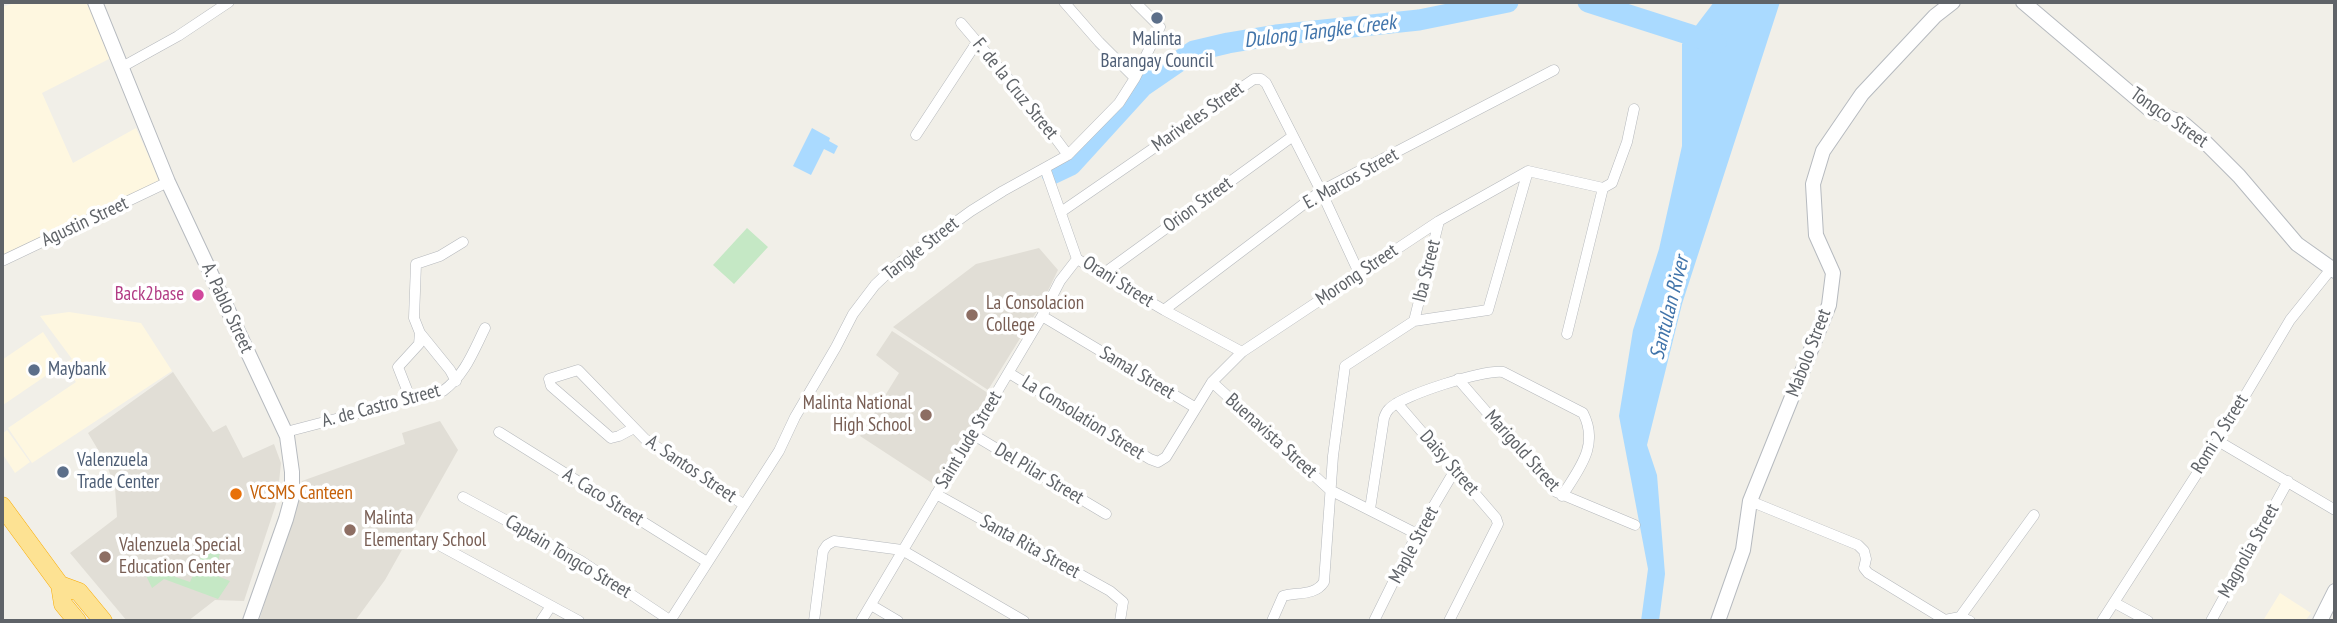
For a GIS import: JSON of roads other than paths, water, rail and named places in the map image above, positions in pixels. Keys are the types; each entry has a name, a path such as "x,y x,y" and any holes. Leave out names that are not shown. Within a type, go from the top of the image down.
{"highway":[{"path":"2,506 60,585 64,604 77,621"},
{"path":"60,585 79,592 103,621"}],"street":[{"name":"A. Pablo Street","path":"94,2 168,183 286,432 292,472 292,497 250,621"},
{"path":"122,67 199,23 229,2"},
{"path":"1064,2 1135,78"},
{"name":"Tangke Street","path":"671,621 779,451 853,314 875,285 894,267 971,211 1068,155 1119,103 1135,78 1160,27 1135,2"},
{"name":"Mabolo Street","path":"1718,621 1743,550 1750,501 1829,304 1833,273 1816,235 1812,184 1823,150 1862,94 1935,16 1953,2"},
{"name":"Tongco Street","path":"2023,2 2150,109 2184,124 2206,143 2239,176 2297,244 2333,270"},
{"name":"F. de la Cruz Street","path":"961,23 1033,108 1068,155"},
{"path":"916,135 977,42"},
{"name":"E. Marcos Street","path":"1164,310 1321,191 1554,70"},
{"name":"Mariveles Street","path":"1061,212 1254,79 1261,79 1266,83 1321,191 1359,273"},
{"path":"1528,170 1602,188 1612,183 1627,142 1634,109"},
{"name":"Orion Street","path":"1104,274 1293,136"},
{"name":"Orani Street","path":"1045,168 1077,259 1242,352"},
{"name":"Morong Street","path":"1158,462 1166,457 1212,382 1242,352 1439,220 1528,170"},
{"name":"Buenavista Street","path":"1330,490 1345,366 1414,321 1488,310 1528,170"},
{"name":"Agustin Street","path":"2,261 168,183"},
{"path":"1567,334 1602,188"},
{"name":"Iba Street","path":"1414,321 1439,220"},
{"path":"456,381 420,333 414,318 416,264 440,256 463,242"},
{"name":"Saint Jude Street","path":"861,621 1009,373 1060,281 1077,259"},
{"name":"Romi 2 Street","path":"2102,621 2218,441 2290,320 2333,270"},
{"name":"Samal Street","path":"1042,316 1196,408"},
{"name":"A. de Castro Street","path":"286,432 443,391 456,381 466,367 485,328"},
{"path":"411,400 398,367 419,344 420,333"},
{"name":"A. Santos Street","path":"634,428 611,438 549,383 549,379 574,370 580,372 645,439 743,504"},
{"path":"1370,509 1384,418 1388,410 1397,403 1458,379 1492,372 1503,372 1583,413 1589,450 1562,496"},
{"name":"La Consolation Street","path":"1009,373 1150,460 1158,462"},
{"name":"Marigold Street","path":"1458,379 1562,496 1635,525"},
{"name":"Buenavista Street","path":"1212,382 1330,490 1417,534"},
{"name":"Daisy Street","path":"1397,403 1496,517 1498,524 1449,621"},
{"name":"A. Caco Street","path":"499,432 707,562"},
{"name":"Del Pilar Street","path":"972,434 1106,514"},
{"path":"2218,441 2335,510"},
{"name":"Maple Street","path":"1374,621 1417,534 1455,470"},
{"name":"Magnolia Street","path":"2211,621 2288,481"},
{"path":"1272,621 1283,597 1314,591 1324,582 1330,490"},
{"name":"Santa Rita Street","path":"936,494 1110,591 1123,602 1120,621"},
{"name":"Captain Tongco Street","path":"463,497 581,561 671,621"},
{"path":"1750,501 1858,545 1864,551 1864,568 1868,573 1945,620 1965,619 2034,515"},
{"path":"814,621 823,551 834,541 902,550 1024,621"},
{"path":"439,545 579,621"},
{"path":"2320,621 2335,591"},
{"path":"2115,603 2148,621"},
{"path":"871,605 898,621"},
{"path":"541,621 551,606"}],"water":[{"name":"Santulan River","path":"1714,2 1780,2 1682,304 1647,445 1657,475 1665,574 1659,621 1641,621 1648,569 1619,416 1633,330 1659,249 1682,146 1682,44"},
{"path":"812,128 838,146 834,154 824,149 811,175 793,166"}],"waterway":[{"name":"Dulong Tangke Creek","path":"1052,174 1071,165 1143,86 1194,51 1276,35 1419,20 1508,2"},
{"name":"Dulong Tangke Creek","path":"1588,2 1716,43"}],"place":[{"name":"Malinta Barangay Council","path":"1157,18"},
{"name":"Back2base","path":"198,295"},
{"name":"La Consolacion College","path":"972,315"},
{"name":"Maybank","path":"34,370"},
{"name":"Malinta National High School","path":"926,415"},
{"name":"Valenzuela Trade Center","path":"63,472"},
{"name":"VCSMS Canteen","path":"236,494"},
{"name":"Malinta Elementary School","path":"350,530"},
{"name":"Valenzuela Special Education Center","path":"105,557"}]}
